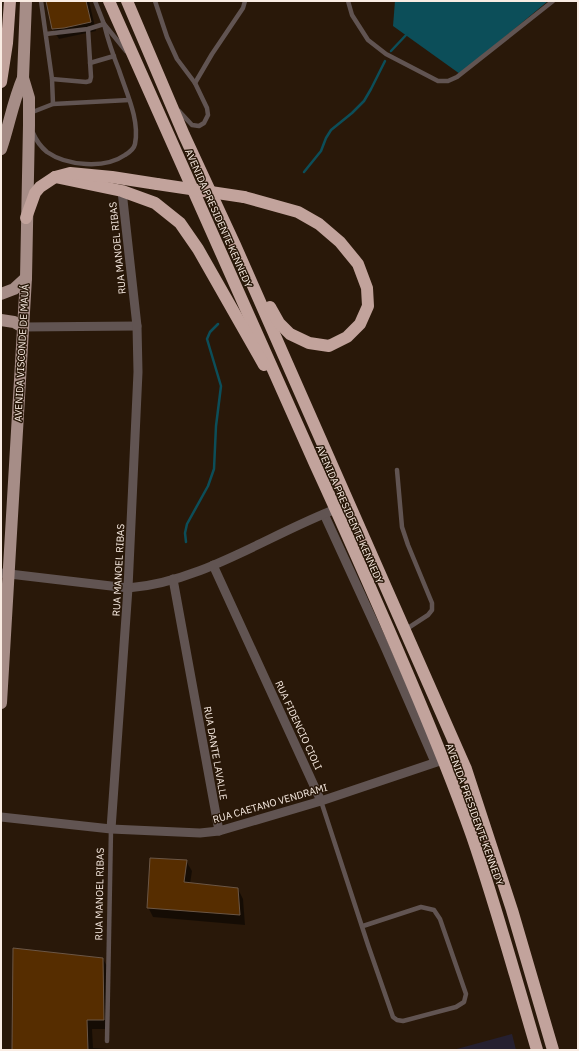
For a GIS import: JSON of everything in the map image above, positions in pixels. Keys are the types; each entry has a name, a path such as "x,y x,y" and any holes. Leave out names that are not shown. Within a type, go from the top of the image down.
{"highway":[{"path":"1,82 10,1"},
{"name":"AVENIDA PRESIDENTE KENNEDY","path":"109,1 407,671 439,761 472,836 503,933 537,1050"},
{"name":"AVENIDA PRESIDENTE KENNEDY","path":"129,4 184,134 235,245 466,769 512,910 553,1050"},
{"path":"26,218 35,193 40,187 55,177 70,174 112,177 244,197 298,212 318,224 340,242 358,264 367,288 368,306 360,324 347,337 329,346 310,343 290,334 279,323 235,245"},
{"path":"55,177 122,191 155,203 180,223 198,249 276,387 315,464"}],"main road":[{"path":"1,149 9,125 17,91 23,78 26,1"},
{"name":"AVENIDA VISCONDE DE MAUÁ","path":"1,704 4,573 26,278 29,119 28,98 23,78"},
{"path":"1,294 14,289 26,278"},
{"path":"1,320 14,322 22,327"}],"street":[{"name":"RUA MANOEL RIBAS","path":"110,830 128,588 138,372 137,326 122,191"},
{"path":"22,327 137,326"},
{"path":"4,573 128,588 149,586 213,565 336,509"},
{"path":"324,514 439,761"},
{"name":"RUA FIDENCIO CIOLI","path":"213,565 321,801"},
{"name":"RUA DANTE LAVALLE","path":"174,579 219,831"},
{"name":"RUA CAETANO VENDRAMI","path":"1,817 110,830 200,833 219,831 321,801 439,761"}],"lane":[{"path":"41,1 52,79 53,104"},
{"path":"95,1 104,24 135,118 135,144 132,150 118,159 105,163 81,163 57,157 41,146 29,119 53,104 129,100"},
{"path":"154,1 177,59 195,83 207,108 208,114 204,123 200,126 192,125 172,105"},
{"path":"195,83 212,54 243,8 245,1"},
{"path":"348,1 352,16 368,40 386,54 438,81 448,81 457,77 553,1"},
{"path":"46,34 88,29 104,24"},
{"path":"104,24 136,63"},
{"path":"52,79 86,82 90,81 88,29"},
{"path":"90,62 114,56"},
{"path":"397,470 402,527 432,603 432,610 428,615 405,630"},
{"name":"RUA FIDENCIO CIOLI","path":"321,801 393,1017 397,1020 403,1021 456,1008 464,1002 466,994 440,919 434,910 421,907 363,926"},
{"name":"RUA MANOEL RIBAS","path":"107,1041 110,830"}],"shaded area":[{"path":"512,1034 516,1050 453,1050"}],"water":[{"path":"395,1 548,1 460,74 393,26"}],"building":[{"path":"46,1 86,1 91,22 52,29"},
{"path":"150,858 187,860 184,882 238,888 240,915 147,908"},
{"path":"13,948 103,958 104,1020 87,1020 88,1050 12,1050"}],"waterway":[{"path":"391,51 407,34"},
{"path":"304,172 321,151 331,130 364,101 385,61"},
{"path":"186,542 185,533 187,524 208,486 214,469 216,426 221,386 207,339 210,332 218,324"}]}
